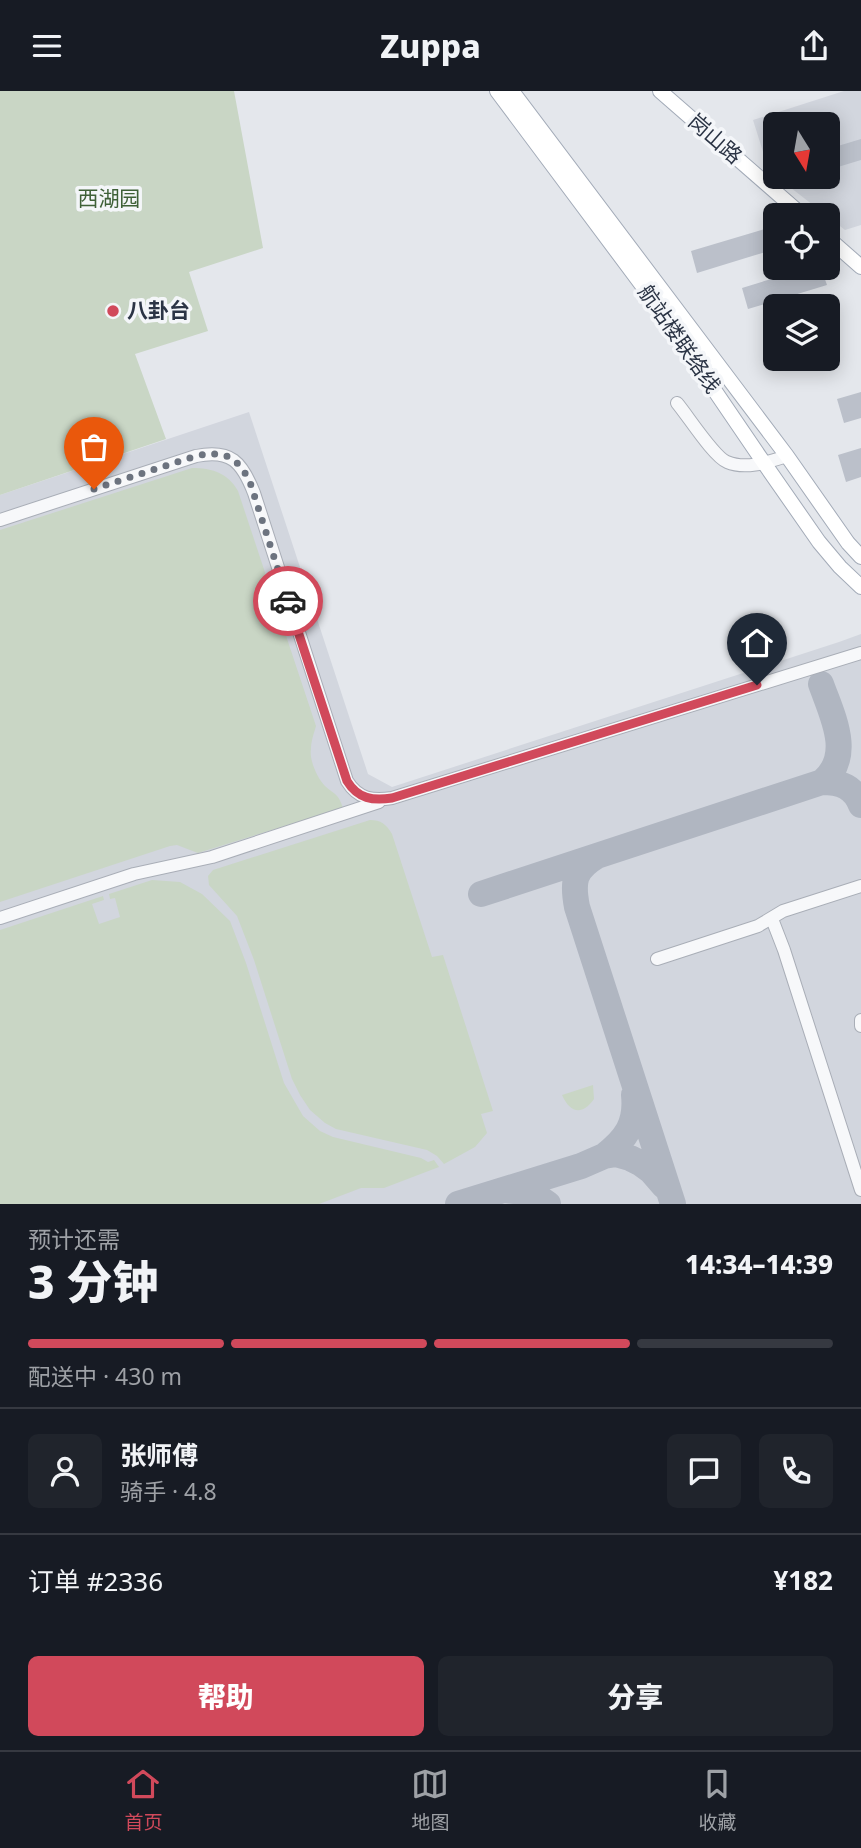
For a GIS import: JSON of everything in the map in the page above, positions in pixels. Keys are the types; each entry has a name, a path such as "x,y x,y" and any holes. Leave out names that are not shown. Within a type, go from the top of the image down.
{"main road":[{"name":"航站楼联络线","path":"497,91 653,300 831,557 861,587"},
{"name":"航站楼联络线","path":"512,91 861,557"},
{"name":"岗山路","path":"660,91 788,203"},
{"path":"840,249 861,267"}],"lane":[{"path":"677,403 722,460 730,464 764,463 787,456"},
{"path":"0,520 196,456 217,454 233,459 242,468 254,493 347,781 357,793 367,799 392,798"},
{"path":"0,918 134,874 212,857 392,798 861,653"},
{"path":"657,959 758,926 783,911 861,886"},
{"path":"772,919 861,1190"},
{"path":"861,1020 861,1026"}],"shaded area":[{"path":"844,91 861,91 861,225 845,230 840,226 840,203 810,203 792,189 840,189 840,112 778,112"},
{"path":"763,117 763,152 753,120"},
{"path":"249,412 368,774 392,787 861,634 861,1204 0,1204 0,495"}],"green space":[{"name":"西湖园","path":"0,91 234,91 263,248 189,272 208,331 135,354 166,439 0,495"},
{"path":"192,468 219,473 238,491 316,726 311,746 312,763 322,783 338,797 343,808 198,853 177,845 170,846 0,902 0,530"},
{"path":"370,820 383,823 392,834 432,957 443,955 493,1111 481,1114 487,1133 475,1147 444,1164 427,1150 336,1129 310,1110 292,1079 237,916 209,885 208,876 213,870"},
{"path":"152,880 180,882 202,894 230,921 284,1083 303,1116 320,1131 333,1137 428,1162 434,1160 439,1167 384,1188 361,1188 319,1204 0,1204 0,930 103,896 104,900 92,904 99,924 120,917 115,898 110,899 109,894"},
{"path":"593,1085 594,1099 581,1110 572,1109 562,1095"}],"building":[{"path":"861,139 861,160 840,166 840,145"},
{"path":"763,230 763,253 697,273 691,251"},
{"path":"768,280 825,280 827,285 797,294 763,294 763,304 748,309 742,288"},
{"path":"861,392 861,418 844,423 837,399"},
{"path":"861,448 861,477 846,482 838,455"}],"taxiway":[{"path":"821,684 835,722 839,748 832,772 822,782"},
{"path":"481,894 822,782 846,787 855,794 861,805"},
{"path":"597,856 583,866 576,877 577,907 673,1204"},
{"path":"604,1156 624,1137 632,1123 634,1095"},
{"path":"458,1204 616,1154 640,1163 664,1186"},
{"path":"505,1190 532,1193 548,1204"}],"way so far":[{"path":"94,489 196,456 210,453 229,457 238,463 250,482 288,601"}],"place":[{"name":"八卦台","path":"113,311"}],"route":[{"path":"288,601 349,786 372,800 392,798 757,685"}]}
